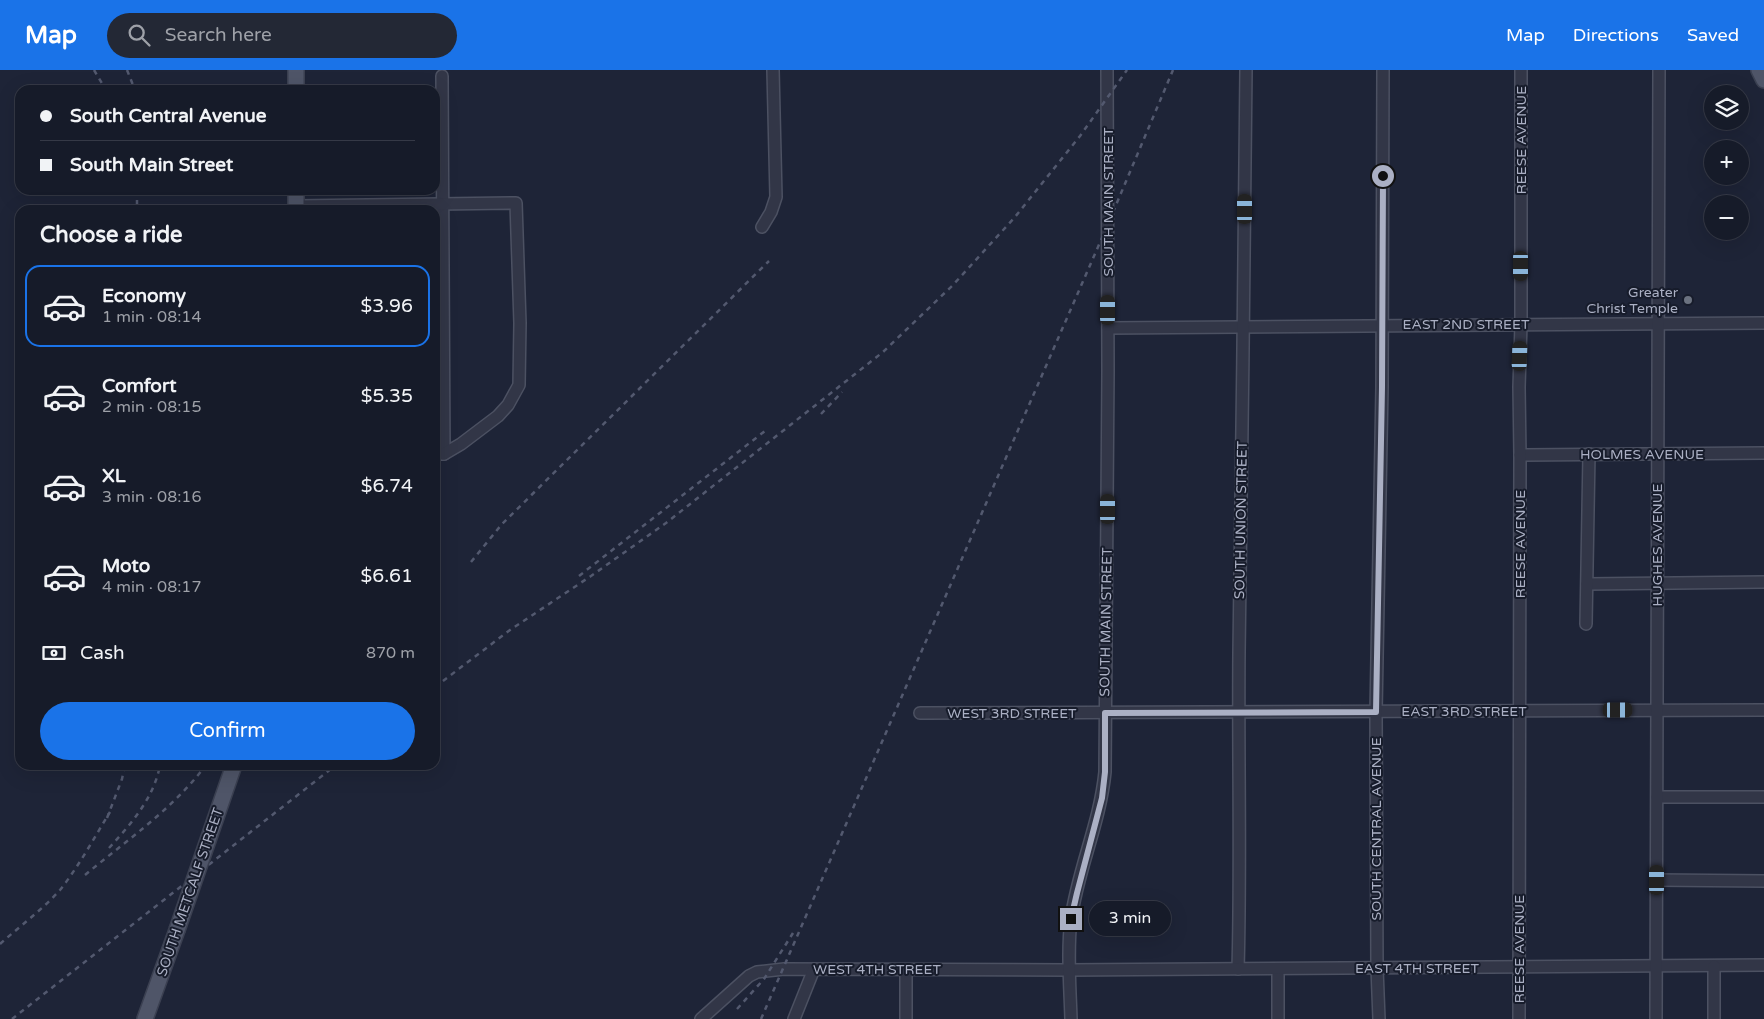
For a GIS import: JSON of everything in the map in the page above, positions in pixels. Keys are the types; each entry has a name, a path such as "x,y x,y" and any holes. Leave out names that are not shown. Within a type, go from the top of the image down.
{"main road":[{"path":"296,70 296,85"},
{"path":"1759,70 1764,80"},
{"name":"SOUTH METCALF STREET","path":"145,1019 232,770"}],"street":[{"path":"762,227 771,212 776,197 773,70"},
{"name":"SOUTH MAIN STREET","path":"1071,1019 1069,970 1071,919 1102,798 1105,772 1108,328 1107,70"},
{"name":"SOUTH UNION STREET","path":"1238,969 1246,70"},
{"name":"SOUTH CENTRAL AVENUE","path":"1379,1019 1377,968 1376,712 1384,70"},
{"name":"REESE AVENUE","path":"1519,1019 1521,70"},
{"name":"HUGHES AVENUE","path":"1656,1019 1659,70"},
{"path":"406,205 443,204 516,203 520,385 498,416 461,444 440,454 443,204 442,76"},
{"name":"EAST 2ND STREET","path":"1108,328 1764,323"},
{"name":"HOLMES AVENUE","path":"1520,455 1764,453"},
{"path":"1586,624 1589,454"},
{"path":"1587,584 1764,582"},
{"name":"EAST 3RD STREET","path":"1105,713 1764,710"},
{"name":"WEST 3RD STREET","path":"920,713 1105,713"},
{"path":"1656,797 1764,796"},
{"path":"1657,880 1764,881"},
{"path":"1714,966 1714,1019"},
{"name":"EAST 4TH STREET","path":"1069,970 1764,966"},
{"name":"WEST 4TH STREET","path":"701,1019 737,986 757,972 784,969 1069,970"},
{"path":"794,1019 814,969"},
{"path":"1278,969 1278,1019"},
{"path":"906,970 906,1019"}],"railway":[{"path":"94,70 103,85"},
{"path":"127,70 133,85"},
{"path":"440,683 510,630 666,523 883,352 953,285 1015,217 1080,136 1127,70"},
{"path":"761,1019 1108,224 1173,70"},
{"path":"137,195 137,204"},
{"path":"471,562 502,524 769,261"},
{"path":"821,414 842,392"},
{"path":"579,576 765,431"},
{"path":"107,818 124,770"},
{"path":"109,848 140,810 153,789 159,770"},
{"path":"85,875 164,810 202,770"},
{"path":"12,1019 330,770"},
{"path":"0,944 60,890 80,862 110,812"},
{"path":"737,1009 764,979 793,933"}],"place":[{"name":"Greater Christ Temple","path":"1688,300"}],"route":[{"path":"1071,919 1102,798 1105,772 1105,713 1376,712 1382,387 1383,176"}]}
